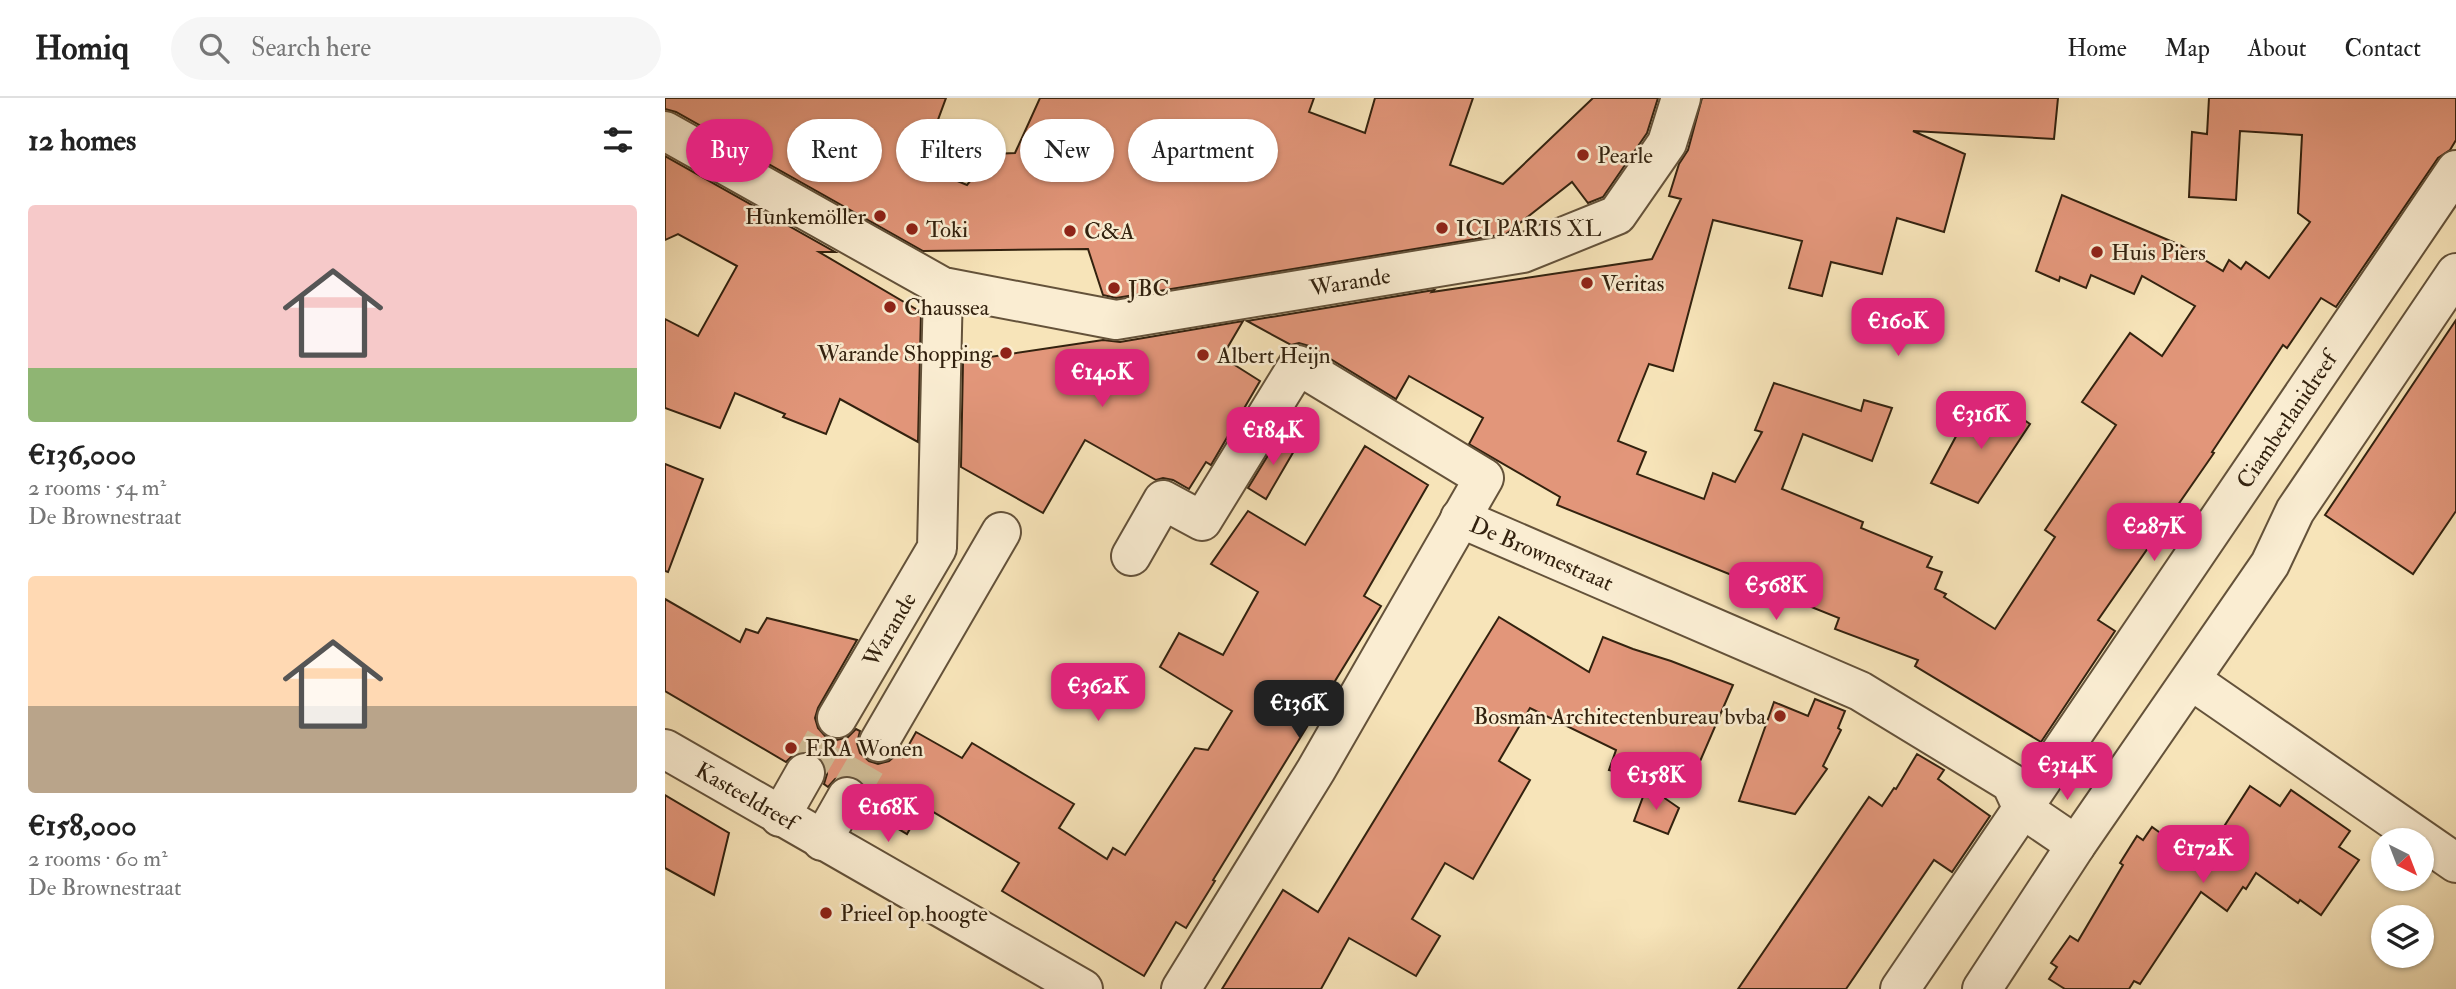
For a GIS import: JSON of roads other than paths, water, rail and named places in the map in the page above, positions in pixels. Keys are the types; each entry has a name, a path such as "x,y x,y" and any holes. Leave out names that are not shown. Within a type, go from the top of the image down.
{"street":[{"name":"Warande","path":"665,131 943,287 1116,320 1523,253 1617,215 1667,143 1681,98"},
{"name":"Ciamberlanidreef","path":"1900,989 2456,170"},
{"path":"1982,989 2076,845 2270,564 2295,510 2456,273"},
{"name":"Warande","path":"837,718 937,548 943,287"},
{"path":"1131,556 1163,500 1202,521 1298,365 1484,478 1460,517"},
{"name":"De Brownestraat","path":"1181,989 1316,770 1460,517 1860,691 2011,783 2023,809"},
{"path":"879,742 1001,532"},
{"path":"2191,680 2456,863"},
{"name":"Kasteeldreef","path":"665,749 1083,989"},
{"path":"780,817 805,773"},
{"path":"822,841 847,797"},
{"path":"2023,809 2076,845"}],"tunnel":[{"path":"805,773 837,718"},
{"path":"847,797 879,742"}],"place":[{"name":"Pearle","path":"1583,155"},
{"name":"Hunkemöller","path":"880,216"},
{"name":"ICI PARIS XL","path":"1442,228"},
{"name":"Toki","path":"912,229"},
{"name":"C&A","path":"1070,231"},
{"name":"Huis Piers","path":"2097,252"},
{"name":"Veritas","path":"1587,283"},
{"name":"JBC","path":"1114,288"},
{"name":"Chaussea","path":"890,307"},
{"name":"Warande Shopping","path":"1006,353"},
{"name":"Albert Heijn","path":"1203,355"},
{"name":"Bosman Architectenbureau bvba","path":"1780,716"},
{"name":"ERA Wonen","path":"791,748"},
{"name":"Prieel op hoogte","path":"826,913"}]}
